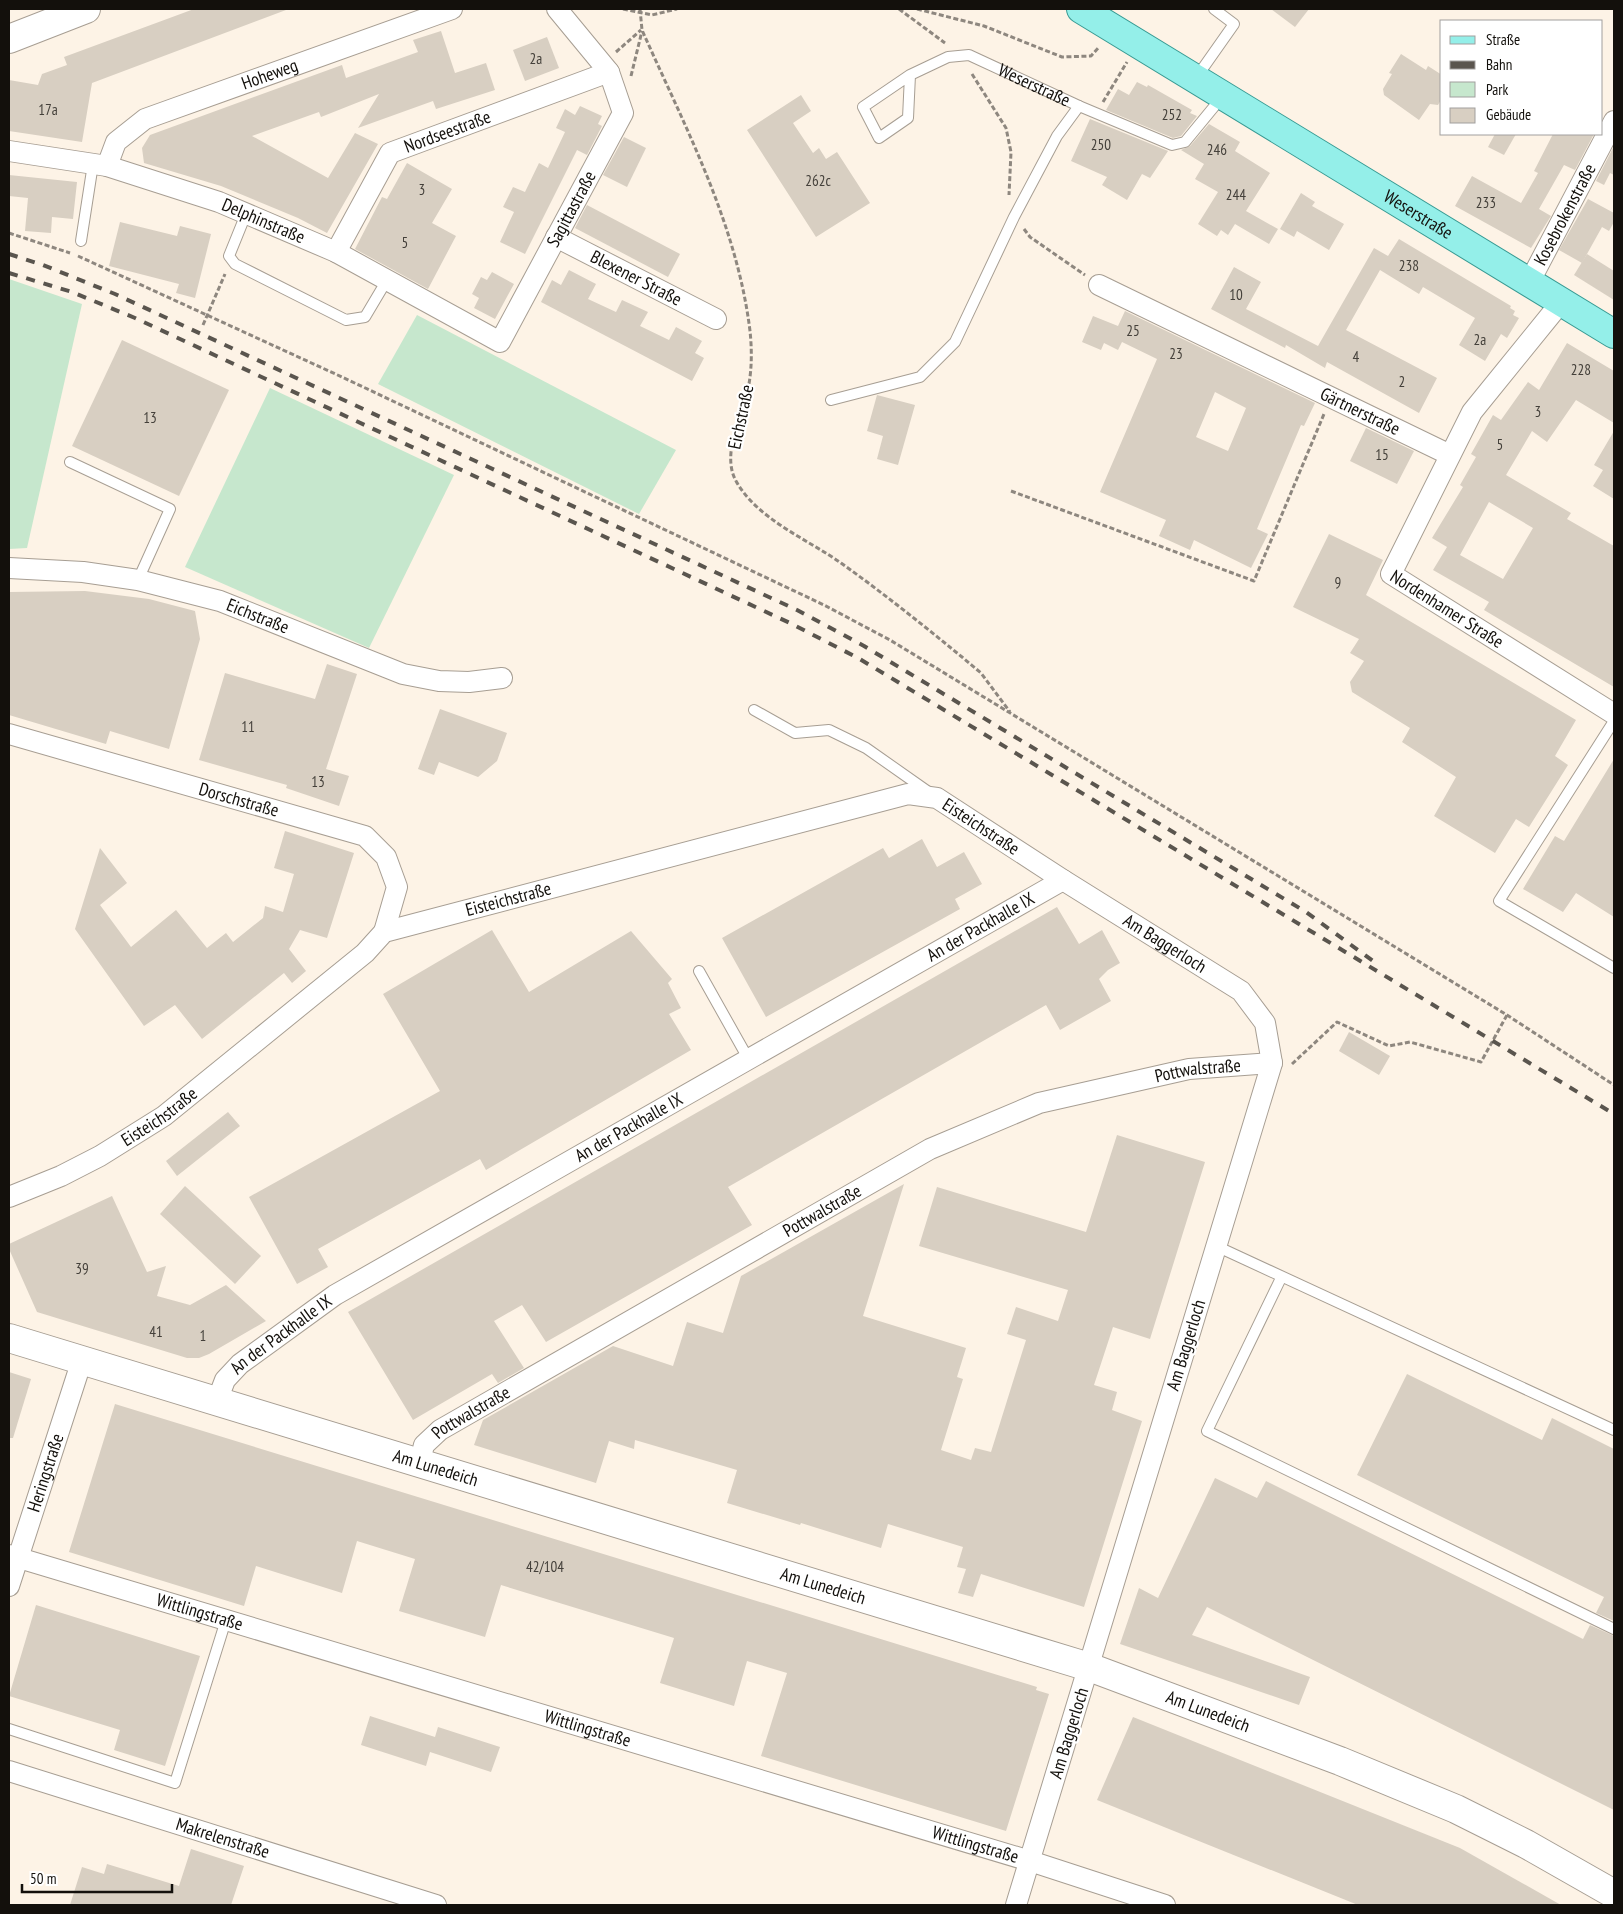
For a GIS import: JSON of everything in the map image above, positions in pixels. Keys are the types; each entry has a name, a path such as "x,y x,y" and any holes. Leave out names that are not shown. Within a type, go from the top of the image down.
{"main road":[{"name":"Weserstraße","path":"1081,9 1530,281 1614,334"}],"street":[{"path":"9,39 86,9"},
{"name":"Hoheweg","path":"100,165 116,142 145,119 452,9"},
{"path":"556,9 609,72 623,113"},
{"name":"Nordseestraße","path":"336,252 390,153 609,72"},
{"name":"Sagittastraße","path":"500,342 623,113"},
{"name":"Kosebrokenstraße","path":"1530,281 1614,121"},
{"name":"Delphinstraße","path":"9,151 100,165 219,202 336,252 500,342"},
{"name":"Blexener Straße","path":"556,237 716,319"},
{"name":"Gärtnerstraße","path":"1099,284 1450,455"},
{"path":"1450,455 1472,412 1562,301"},
{"name":"Nordenhamer Straße","path":"1450,455 1391,574 1614,714"},
{"name":"Eichstraße","path":"9,568 83,572 138,580 220,601 403,674 439,681 469,682 502,678"},
{"name":"Dorschstraße","path":"9,734 365,836 386,857 397,887 384,932"},
{"name":"Eisteichstraße","path":"9,1197 61,1176 100,1156 164,1116 366,953 384,932 908,794 936,798 1062,880"},
{"name":"An der Packhalle IX","path":"218,1401 225,1380 240,1364 336,1295 1062,880"},
{"name":"Am Baggerloch","path":"1016,1905 1272,1063 1265,1023 1241,991 1062,880"},
{"name":"Pottwalstraße","path":"420,1461 424,1446 440,1430 930,1148 1039,1103 1189,1069 1272,1063"},
{"name":"Am Lunedeich","path":"9,1338 420,1461 1089,1667 1340,1761 1456,1809 1526,1844 1614,1894"},
{"name":"Heringstraße","path":"9,1586 13,1557 82,1360"},
{"name":"Wittlingstraße","path":"13,1557 1030,1861 1165,1905"},
{"name":"Makrelenstraße","path":"9,1771 436,1905"}],"lane":[{"path":"1195,78 1234,24 1214,9"},
{"name":"Weserstraße","path":"910,75 908,118 879,138 863,107 910,75 948,57 969,55 1078,106 1172,145 1185,142 1223,95"},
{"path":"831,400 920,376 955,342 1014,217 1058,136 1078,106"},
{"path":"81,241 100,165"},
{"path":"246,214 229,256 231,260 346,320 366,317 387,280"},
{"path":"70,462 170,509 138,580"},
{"path":"754,710 795,733 828,730 866,748 936,798"},
{"path":"1614,720 1499,901 1614,968"},
{"path":"699,971 749,1060"},
{"path":"1216,1246 1262,1266 1281,1278 1614,1430"},
{"path":"1281,1278 1207,1431 1614,1629"},
{"path":"9,1729 175,1783 226,1620"}],"path":[{"path":"623,9 639,14 652,15 677,9"},
{"name":"Eichstraße","path":"640,9 642,30 700,155 726,229 746,306 752,348 748,388 732,446 731,465 735,479 745,495 772,517 841,563 981,673 1012,714"},
{"path":"900,9 960,56 1006,128 1011,152 1009,200 1014,217 1030,236 1099,284"},
{"path":"917,9 984,26 1062,57 1092,56 1114,29"},
{"path":"609,72 615,53 642,30"},
{"path":"623,113 642,30"},
{"path":"1097,113 1138,43"},
{"path":"9,233 68,252 342,377 824,605 890,640 1507,1016 1614,1085"},
{"path":"203,326 231,260"},
{"path":"1011,491 1254,581 1331,397"},
{"path":"1272,1063 1292,1064 1337,1022 1389,1046 1410,1042 1481,1062 1507,1016"}],"green space":[{"path":"9,279 82,304 27,548 9,549"},
{"path":"417,315 676,450 639,514 378,384"},
{"path":"270,388 454,475 369,648 185,567"}],"building":[{"path":"194,9 286,10 92,83 82,142 9,131 9,80 38,85 42,74 67,65 64,57"},
{"path":"1271,9 1309,9 1295,27"},
{"path":"441,31 455,73 486,63 495,90 436,109 433,101 358,128 379,94 321,117 319,112 252,136 328,178 355,133 378,144 327,233 298,218 221,186 144,163 142,148 150,135 342,65 346,78 418,52 413,40"},
{"path":"547,37 559,68 525,81 513,50"},
{"path":"1401,54 1426,70 1428,66 1440,74 1440,102 1438,105 1430,104 1419,120 1384,95 1383,89 1392,74 1389,73"},
{"path":"1137,82 1147,87 1148,85 1192,110 1190,113 1197,116 1181,136 1173,138 1106,110 1118,89 1129,95"},
{"path":"801,95 811,111 793,123 813,153 819,148 826,159 837,152 870,203 816,237 747,130"},
{"path":"580,106 602,116 598,124 602,126 587,155 577,150 525,254 500,242 514,212 503,207 513,187 525,192 539,163 548,168 565,132 556,128 565,109 575,115"},
{"path":"1090,119 1168,151 1150,178 1142,174 1127,200 1102,185 1107,177 1071,161"},
{"path":"1209,124 1240,142 1235,151 1270,173 1246,211 1278,229 1269,244 1235,224 1228,235 1221,230 1217,236 1198,224 1218,192 1195,179 1204,164 1181,150 1190,146"},
{"path":"1494,135 1515,135 1504,155 1488,147"},
{"path":"1552,135 1593,135 1575,170 1564,165 1539,209 1551,216 1531,248 1455,206 1472,176 1521,203 1538,173 1534,171"},
{"path":"624,137 646,148 627,187 603,175"},
{"path":"1614,146 1614,175 1610,173 1604,185 1596,181"},
{"path":"407,163 452,189 432,223 456,236 428,289 355,249 382,197 387,199"},
{"path":"9,175 77,182 73,219 52,217 51,233 25,231 28,198 9,196"},
{"path":"1301,193 1315,202 1312,206 1344,224 1329,250 1297,231 1294,237 1280,229"},
{"path":"1588,199 1614,213 1614,222 1609,231 1602,227 1582,263 1559,250"},
{"path":"587,205 680,254 668,277 575,228"},
{"path":"120,222 177,236 180,226 211,234 195,298 176,293 179,284 109,266"},
{"path":"1399,239 1511,306 1510,308 1515,311 1513,315 1519,318 1507,338 1501,334 1485,361 1459,345 1475,318 1423,287 1419,294 1380,270 1346,330 1437,378 1419,413 1327,362 1325,368 1286,345 1285,348 1211,309 1234,267 1261,282 1246,309 1318,346 1374,248 1388,256"},
{"path":"1587,254 1614,271 1614,300 1574,275"},
{"path":"569,270 596,284 588,299 616,312 622,300 648,312 640,326 669,340 676,327 702,341 695,353 704,358 692,381 541,302 552,280 561,285"},
{"path":"492,272 514,284 495,319 474,308 479,298 472,294 481,277 487,280"},
{"path":"1125,311 1315,403 1304,426 1301,425 1257,529 1268,534 1251,568 1194,540 1190,550 1159,536 1166,520 1100,492 1157,359 1122,342 1118,350 1104,343 1101,350 1082,342 1093,316 1118,326","holes":["1215,392 1246,408 1228,451 1196,437"]},
{"path":"122,340 229,390 179,496 72,446"},
{"path":"1567,343 1614,371 1614,423 1576,400 1547,442 1532,431 1506,475 1571,513 1567,519 1614,546 1614,687 1484,610 1489,602 1433,570 1447,547 1432,538 1463,487 1460,485 1476,457 1471,454 1493,415 1501,420 1528,382 1539,390","holes":["1489,502 1533,528 1503,579 1460,555"]},
{"path":"877,395 915,405 898,465 877,459 883,436 867,431"},
{"path":"1366,428 1414,451 1397,484 1350,461"},
{"path":"1614,431 1614,499 1593,486 1603,470 1594,465"},
{"path":"1329,534 1383,560 1366,595 1576,720 1555,756 1568,765 1529,827 1516,819 1495,853 1434,816 1456,777 1402,742 1410,728 1352,692 1350,682 1364,661 1350,653 1359,639 1293,607"},
{"path":"85,591 149,599 195,611 200,639 169,749 110,731 106,744 9,715 9,592"},
{"path":"327,664 357,674 326,769 349,776 339,806 286,788 287,785 199,760 225,673 315,699"},
{"path":"440,709 507,733 497,761 478,777 439,762 434,775 418,769"},
{"path":"1614,759 1614,917 1576,893 1563,912 1523,889 1555,836 1564,841"},
{"path":"285,831 354,853 327,938 300,930 289,949 306,971 292,983 284,973 202,1039 175,1005 144,1026 75,929 100,848 127,883 100,905 131,947 176,910 207,948 226,933 233,942 263,918 265,906 283,912 294,874 274,868"},
{"path":"922,839 937,867 964,852 982,884 955,899 960,909 766,1017 722,938 883,848 889,858"},
{"path":"1057,907 1079,944 1102,930 1120,963 1108,970 1099,979 1111,1001 1060,1030 1046,1005 728,1187 752,1225 546,1342 522,1305 494,1321 524,1368 498,1383 492,1374 413,1420 348,1312"},
{"path":"492,930 529,992 631,931 672,979 668,983 681,1008 669,1014 691,1050 486,1170 480,1159 318,1249 328,1267 297,1284 249,1197 440,1091 383,994"},
{"path":"1349,1032 1390,1056 1379,1075 1339,1051"},
{"path":"228,1112 240,1126 177,1176 166,1161"},
{"path":"1117,1135 1205,1162 1150,1339 1113,1327 1094,1385 1117,1392 1112,1410 1142,1421 1084,1607 981,1574 973,1597 958,1593 966,1569 957,1567 963,1547 888,1524 881,1548 801,1523 800,1525 727,1503 737,1470 635,1440 634,1449 609,1441 596,1483 474,1445 483,1420 613,1346 673,1366 687,1322 723,1333 741,1276 904,1184 863,1316 966,1348 957,1377 963,1379 941,1450 971,1460 975,1448 991,1452 1026,1340 1007,1334 1016,1307 1058,1321 1068,1290 919,1246 937,1187 1086,1232"},
{"path":"185,1186 261,1256 235,1284 160,1214"},
{"path":"112,1196 147,1272 166,1266 157,1296 190,1305 226,1285 266,1321 209,1354 199,1358 187,1358 37,1312 9,1249 9,1244"},
{"path":"9,1372 31,1379 13,1438 9,1438"},
{"path":"1407,1374 1542,1440 1552,1418 1614,1449 1614,1621 1596,1613 1604,1597 1357,1475"},
{"path":"115,1404 1037,1687 1036,1690 1049,1694 1006,1831 761,1756 787,1673 747,1661 734,1706 660,1683 674,1638 501,1585 485,1637 399,1611 415,1559 357,1541 342,1593 256,1566 244,1606 69,1552"},
{"path":"1215,1478 1257,1498 1266,1481 1583,1639 1590,1625 1614,1636 1614,1810 1207,1607 1192,1635 1310,1677 1299,1705 1120,1644 1139,1588 1158,1598"},
{"path":"36,1605 200,1656 165,1766 114,1750 120,1730 9,1696"},
{"path":"370,1716 435,1737 438,1727 500,1747 491,1772 430,1752 426,1766 361,1745"},
{"path":"1133,1717 1460,1848 1561,1905 1358,1905 1097,1800"},
{"path":"191,1849 244,1866 231,1905 70,1905 82,1867 104,1874 107,1864 179,1886"}],"railway":[{"path":"9,254 43,265 115,294 797,610 864,646 1306,912 1373,961"},
{"path":"9,273 72,292 135,318 792,624 858,658 1614,1114"}]}
